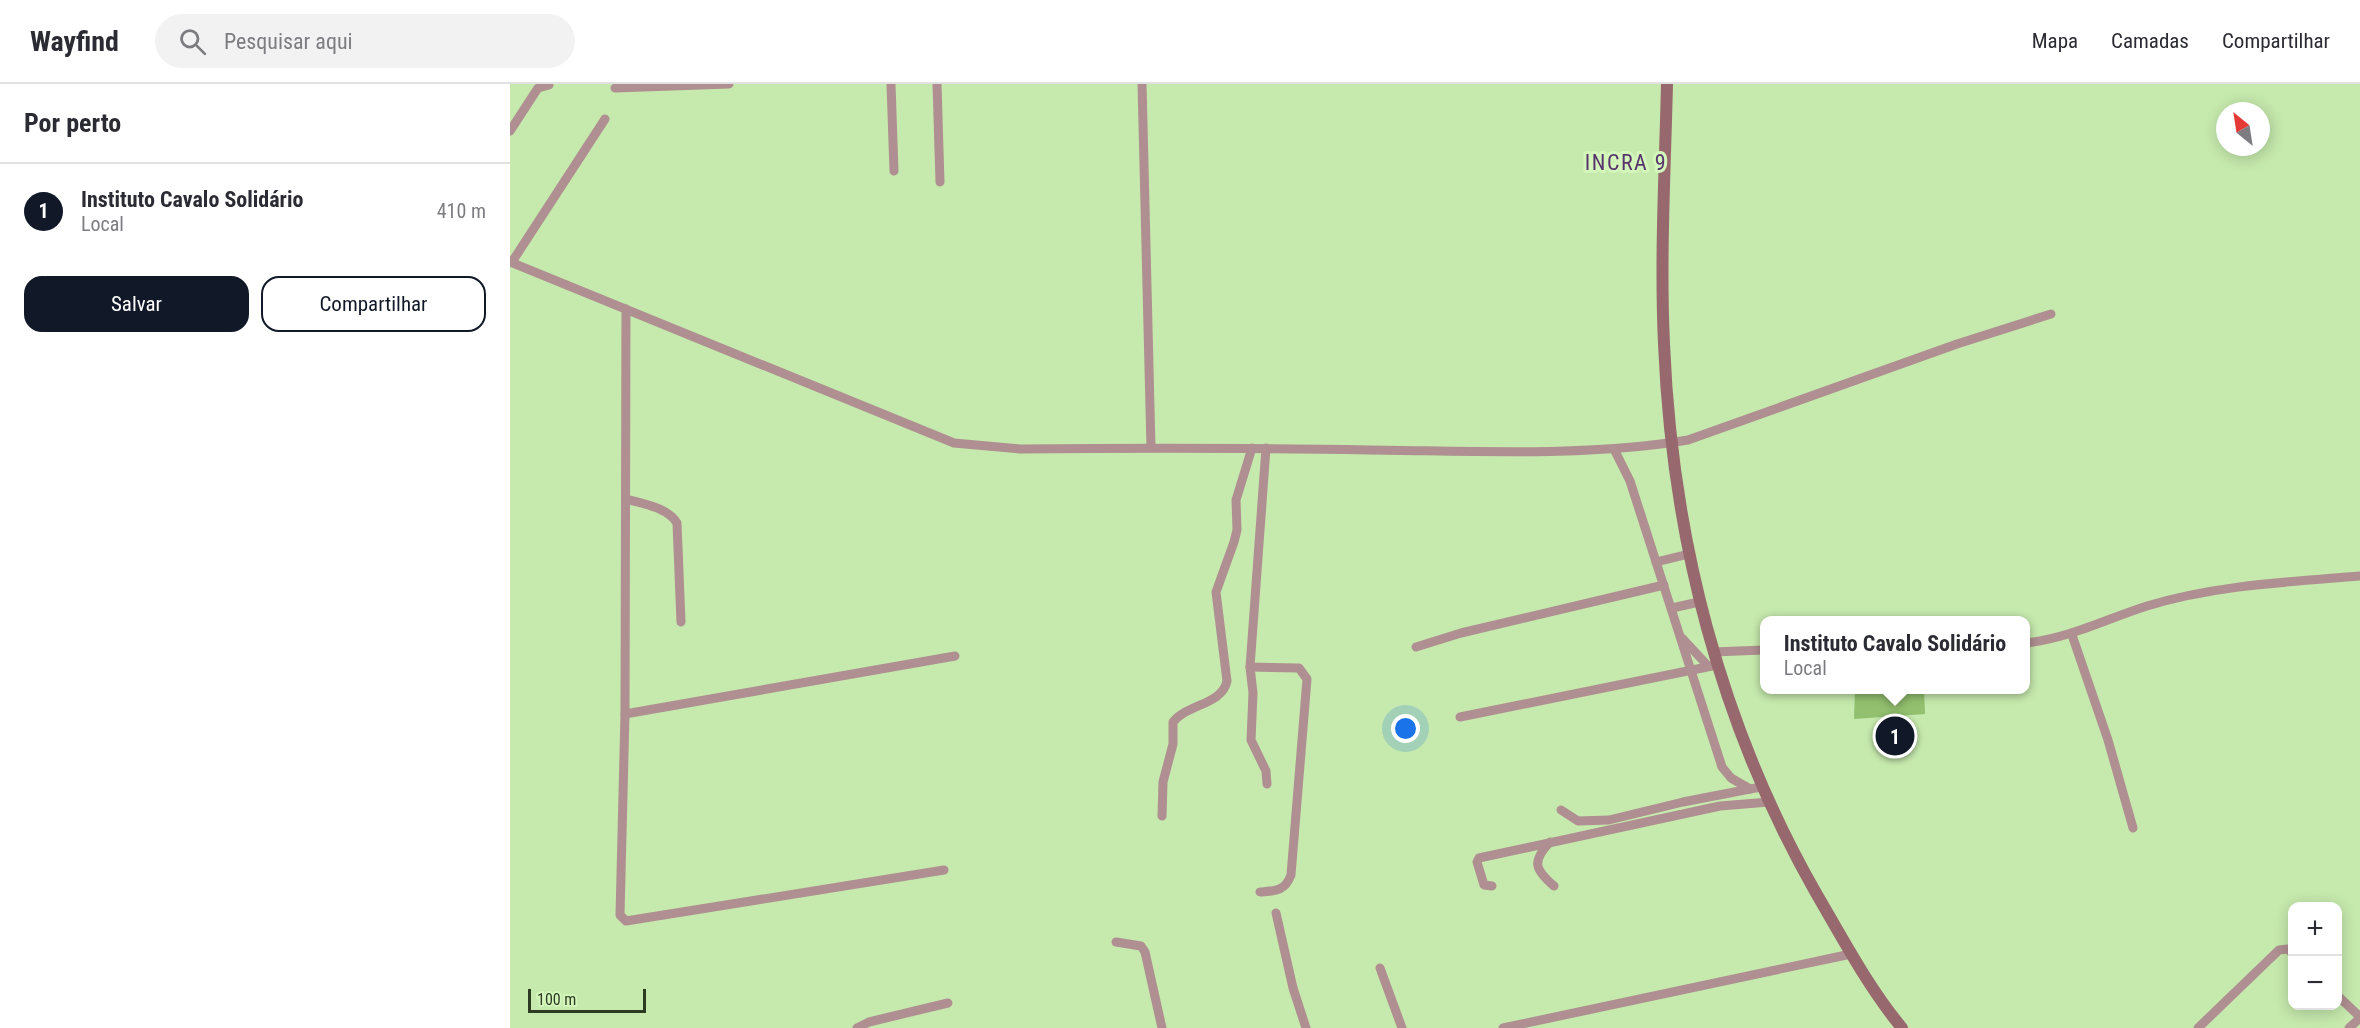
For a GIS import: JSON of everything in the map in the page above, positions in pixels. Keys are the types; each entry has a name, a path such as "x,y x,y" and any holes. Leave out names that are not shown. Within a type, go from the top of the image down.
{"main road":[{"path":"1667,84 1664,343 1671,443 1689,554 1713,652 1713,665 1726,696 1756,788 1769,801 1791,849 1851,954 1902,1028"}],"street":[{"path":"615,88 729,84"},
{"path":"891,84 894,171"},
{"path":"938,84 940,182"},
{"path":"1142,84 1151,448"},
{"path":"510,131 538,88 549,85"},
{"path":"605,119 511,262 954,443 1020,449 1266,448 1481,451 1614,449 1671,443 1688,440 1957,344 2051,314"},
{"path":"626,309 625,714 619,910 623,919 944,870"},
{"path":"1162,816 1163,782 1173,744 1173,722 1181,712 1216,697 1226,689 1227,681 1216,592 1237,530 1236,500 1252,448"},
{"path":"1266,448 1250,666 1253,693 1251,740 1266,771 1267,784"},
{"path":"1614,449 1630,481 1722,767 1731,777 1756,788"},
{"path":"626,499 664,511 672,515 677,523 681,622"},
{"path":"1656,562 1689,554"},
{"path":"2030,642 2072,634 2147,606 2207,592 2360,576"},
{"path":"1416,647 1461,633 1664,585"},
{"path":"1672,609 1699,602"},
{"path":"2072,634 2108,740 2133,828"},
{"path":"1680,636 1713,665"},
{"path":"1713,652 1760,650"},
{"path":"625,714 955,656"},
{"path":"1460,717 1713,665"},
{"path":"1250,666 1299,668 1307,679 1294,814 1291,875 1287,884 1278,891 1260,892"},
{"path":"1561,810 1578,821 1609,820 1683,802 1756,788"},
{"path":"1492,886 1484,885 1477,864 1479,858 1720,806 1769,801"},
{"path":"1550,842 1539,854 1537,866 1543,876 1554,886"},
{"path":"1276,914 1293,988 1306,1028"},
{"path":"1116,942 1141,946 1145,952 1162,1028"},
{"path":"2198,1028 2279,950 2288,949"},
{"path":"1503,1028 1851,954"},
{"path":"1380,968 1402,1028"},
{"path":"2342,1001 2360,1017 2349,1028"},
{"path":"857,1028 869,1022 948,1003"}],"green space":[{"path":"1855,694 1924,694 1925,714 1854,719"}],"place":[{"name":"Instituto Cavalo Solidário","path":"1895,736"}],"district":[{"name":"INCRA 9","path":"1626,162"}]}
